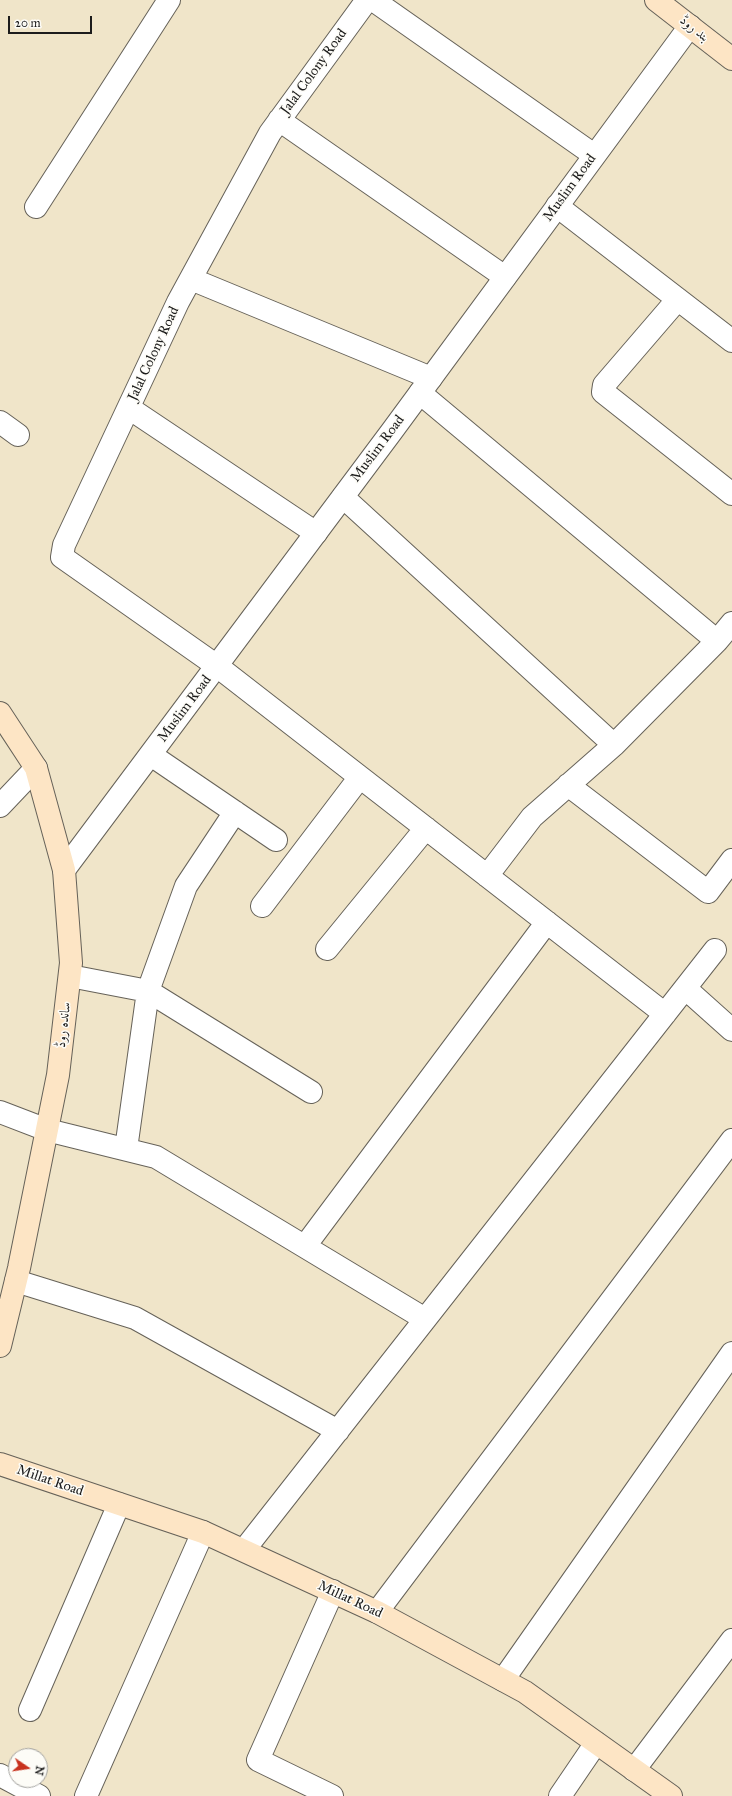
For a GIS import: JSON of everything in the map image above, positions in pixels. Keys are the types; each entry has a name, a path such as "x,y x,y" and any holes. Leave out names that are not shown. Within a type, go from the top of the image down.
{"main road":[{"name":"بند روڈ","path":"656,0 732,59"},
{"name":"ساندہ روڈ","path":"0,713 36,768 64,870 71,964 58,1075 16,1281 5,1302 0,1346"},
{"name":"Millat Road","path":"0,1464 204,1532 377,1612 525,1692 671,1796"}],"street":[{"path":"36,207 169,0"},
{"name":"Jalal Colony Road","path":"217,666 62,557 64,545 178,302 270,133 366,0"},
{"path":"373,0 594,155"},
{"name":"Muslim Road","path":"64,870 343,497 690,26"},
{"path":"279,120 505,277"},
{"path":"557,206 732,341"},
{"path":"191,279 426,385 717,641"},
{"path":"678,299 604,385 603,392 732,494"},
{"path":"129,408 316,533"},
{"path":"0,422 18,435"},
{"path":"343,497 614,744"},
{"path":"487,876 532,817 614,744 717,641 732,623"},
{"path":"217,666 665,1014"},
{"path":"151,754 276,840"},
{"path":"0,806 36,768"},
{"path":"262,906 360,777"},
{"path":"568,785 708,892 732,860"},
{"path":"126,1149 148,991 186,886 235,812"},
{"path":"328,950 426,828"},
{"path":"305,1246 547,922"},
{"path":"244,1550 715,950"},
{"path":"70,976 148,991 311,1092"},
{"path":"685,988 732,1030"},
{"path":"0,1112 47,1130 156,1156 426,1319"},
{"path":"377,1612 732,1140"},
{"path":"16,1281 135,1318 338,1431"},
{"path":"503,1680 732,1353"},
{"path":"30,1710 119,1504"},
{"path":"86,1796 204,1532"},
{"path":"332,1796 258,1760 333,1591"},
{"path":"634,1770 732,1640"},
{"path":"560,1796 596,1742"},
{"path":"0,1774 39,1796"}]}
